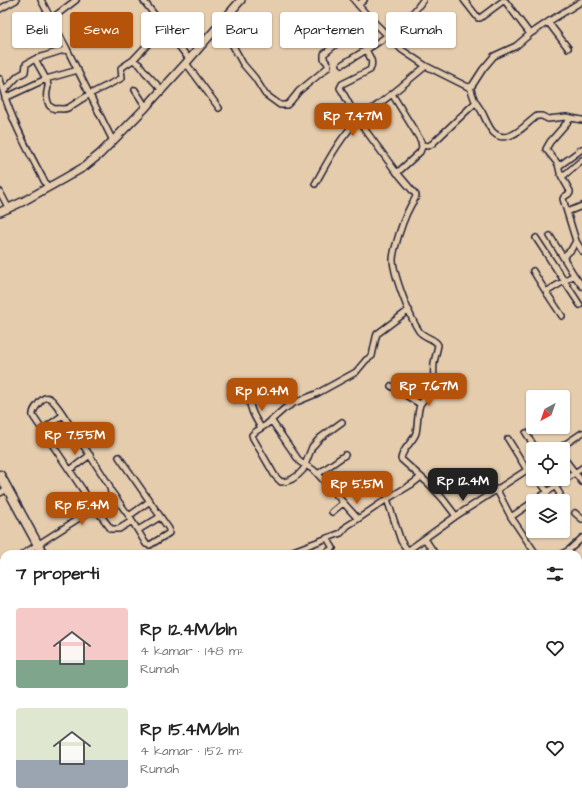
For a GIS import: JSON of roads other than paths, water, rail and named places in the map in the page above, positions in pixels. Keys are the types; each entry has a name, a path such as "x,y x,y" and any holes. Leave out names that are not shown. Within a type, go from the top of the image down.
{"main road":[{"path":"230,12 240,0"},
{"path":"0,212 9,209 48,188 84,166 100,154 162,90 212,33"},
{"path":"0,475 41,550"}],"street":[{"path":"0,9 16,0"},
{"path":"41,0 47,12"},
{"path":"60,12 76,0"},
{"path":"143,0 152,12"},
{"path":"354,0 364,12"},
{"path":"358,5 364,0"},
{"path":"412,12 422,0"},
{"path":"464,0 478,18 503,1 506,1 530,34"},
{"path":"470,87 494,56 516,46 530,34 582,2"},
{"path":"548,22 568,48"},
{"path":"378,27 386,35"},
{"path":"62,38 113,141"},
{"path":"343,64 386,38"},
{"path":"2,90 25,72 25,64 67,48"},
{"path":"35,59 48,81 46,97 49,106 54,109 64,109 120,79 122,76 121,68 133,60 144,48"},
{"path":"178,48 219,108"},
{"path":"234,48 243,64 255,78 265,94 280,105 291,102 299,91 327,68 328,65 324,59 324,54 331,48"},
{"path":"400,48 426,66 462,85 470,87"},
{"path":"366,50 372,62 370,69 342,84 342,91 358,120 397,173 416,195 405,217 394,250 393,259 396,273 412,318 420,332 436,342 438,345 434,363 434,381 430,391 420,404 416,433 401,458 430,485 456,516"},
{"path":"133,60 140,65 162,90"},
{"path":"315,184 340,140 348,130 358,120 426,66"},
{"path":"5,98 46,79 78,70"},
{"path":"0,79 2,90 14,121 27,150 48,188"},
{"path":"470,87 490,128 495,134 500,136 510,136 537,116 542,116 548,119 566,117 582,120"},
{"path":"135,90 146,107"},
{"path":"392,94 422,145 420,152 397,173"},
{"path":"422,145 428,146 432,144 476,102"},
{"path":"571,118 546,149 557,162 560,173 570,191 570,193 563,199 576,241 582,251"},
{"path":"559,166 582,149"},
{"path":"562,177 582,160"},
{"path":"0,192 9,209"},
{"path":"567,212 582,206"},
{"path":"550,236 582,286"},
{"path":"536,238 580,305"},
{"path":"563,257 571,250 576,241"},
{"path":"533,271 562,316"},
{"path":"546,292 574,275"},
{"path":"342,422 320,438 312,447 301,472 285,482 279,481 275,476 253,438 253,434 284,409 316,394 356,372 366,360 372,356 377,334 409,310"},
{"path":"391,386 420,404"},
{"path":"120,457 169,529 169,533 150,545 145,544 138,530 111,491 109,485 90,455 52,399 48,397 43,399 34,409 32,415 111,529 119,529 132,522"},
{"path":"250,399 251,408 261,428"},
{"path":"42,430 63,415"},
{"path":"271,420 300,462 312,468 358,519"},
{"path":"568,442 582,433"},
{"path":"508,439 526,462"},
{"path":"70,470 90,455"},
{"path":"318,474 345,455"},
{"path":"570,467 582,482"},
{"path":"570,476 582,468"},
{"path":"410,550 456,516 526,472"},
{"path":"296,550 341,533 347,526 421,477"},
{"path":"543,486 547,491"},
{"path":"511,517 554,486 560,494"},
{"path":"0,494 7,489"},
{"path":"497,490 511,517 533,550"},
{"path":"30,550 109,498 111,491"},
{"path":"387,499 405,550"},
{"path":"129,516 150,501"},
{"path":"332,512 343,502"},
{"path":"575,513 582,519"},
{"path":"138,530 160,517"},
{"path":"327,538 333,548 330,550"},
{"path":"569,550 582,538"},
{"path":"425,539 432,550"}]}
